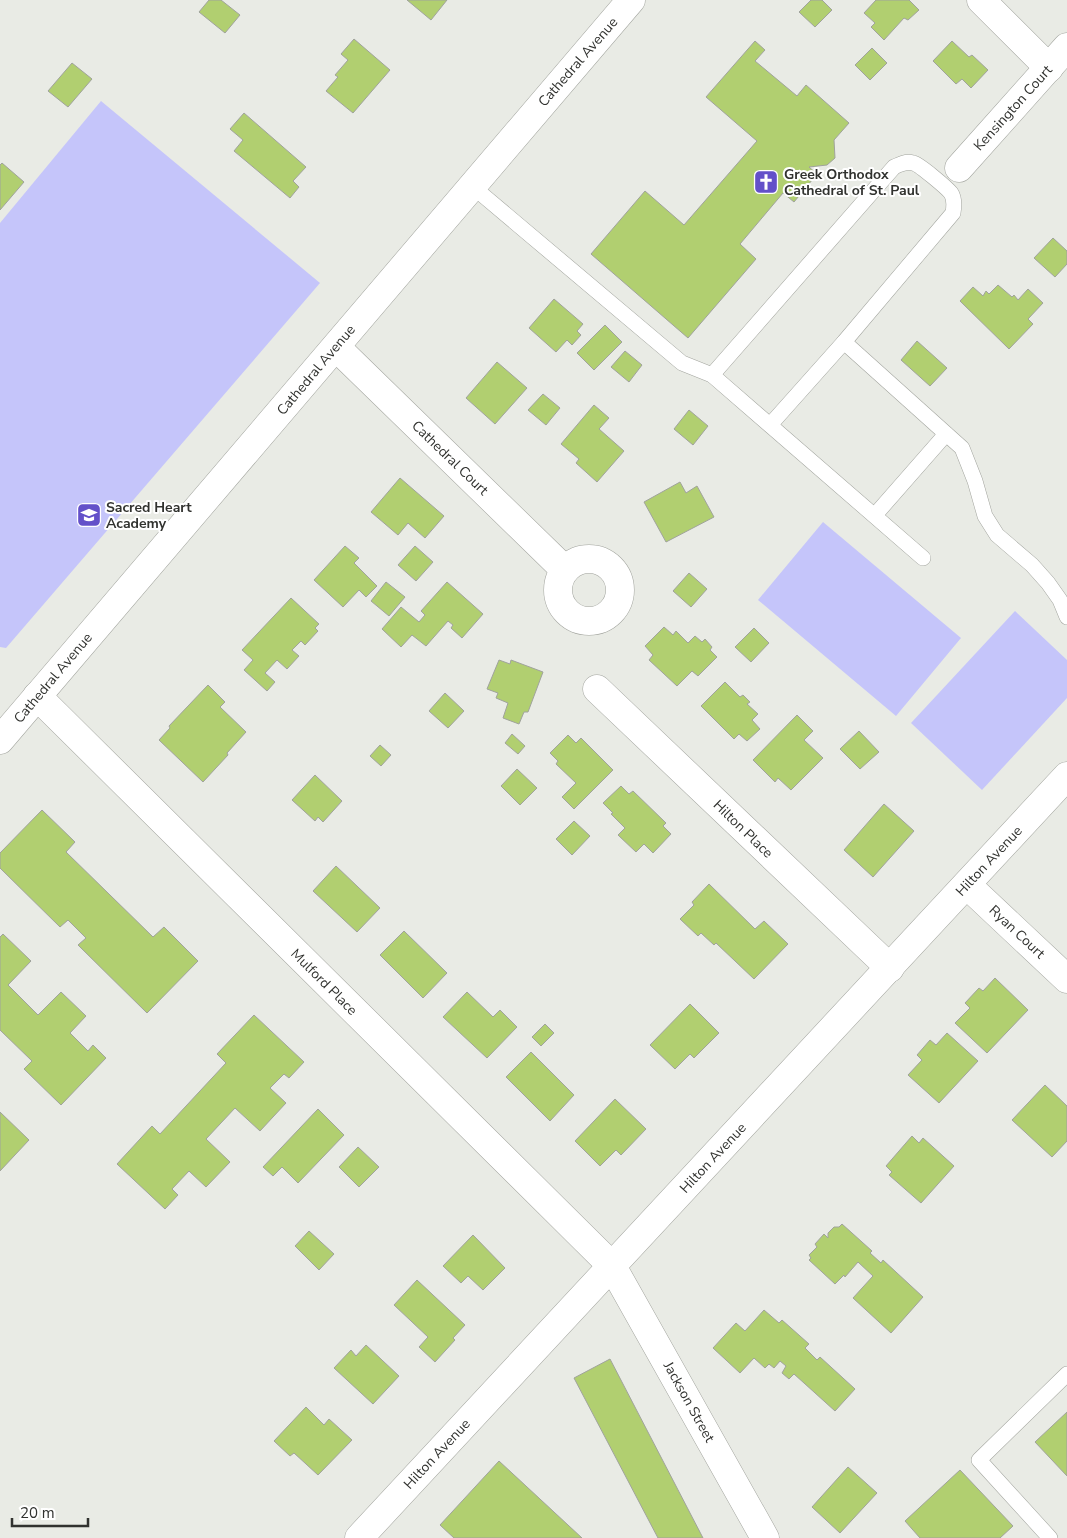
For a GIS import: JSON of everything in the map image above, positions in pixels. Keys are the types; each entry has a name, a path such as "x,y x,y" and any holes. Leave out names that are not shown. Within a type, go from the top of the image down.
{"street":[{"name":"Cathedral Avenue","path":"0,740 631,0"},
{"path":"980,0 1049,68"},
{"name":"Kensington Court","path":"951,177 1067,47"},
{"name":"Cathedral Court","path":"336,346 565,570"},
{"name":"Hilton Place","path":"597,689 890,968"},
{"name":"Mulford Place","path":"37,696 612,1266"},
{"name":"Hilton Avenue","path":"359,1538 967,886 1067,776"},
{"name":"Ryan Court","path":"967,886 1067,979"},
{"name":"Jackson Street","path":"612,1266 765,1538"}],"lane":[{"path":"712,375 894,168 903,163 915,163 951,177 953,213 844,342 770,425"},
{"path":"472,186 682,363 712,375 923,558"},
{"path":"844,342 962,448 975,480 984,516 997,535 1032,565 1048,583 1060,600 1067,617"},
{"path":"874,515 946,434"},
{"path":"1050,1538 979,1460 1067,1374"}],"shaded area":[{"name":"Sacred Heart Academy","path":"101,101 320,283 6,648 0,647 0,223"},
{"path":"823,522 961,638 896,716 758,600"},
{"path":"1015,611 1067,660 1067,698 982,790 911,723"}],"building":[{"path":"209,0 221,0 240,15 225,33 199,12"},
{"path":"407,0 447,0 431,20"},
{"path":"811,0 822,0 832,10 815,27 799,12"},
{"path":"876,0 909,0 919,10 908,20 904,18 884,40 871,27 875,23 864,13"},
{"path":"354,39 390,70 353,113 326,91 338,77 335,75 348,60 341,54"},
{"name":"Greek Orthodox Cathedral of St. Paul","path":"755,41 765,50 755,61 797,96 806,85 849,123 834,140 835,158 827,165 809,167 817,174 794,202 783,193 740,244 756,259 688,338 591,254 645,191 684,225 757,141 706,97"},
{"path":"952,41 969,57 972,55 988,70 971,88 962,79 956,84 933,61"},
{"path":"872,48 887,63 870,80 855,65"},
{"path":"72,63 92,79 68,107 48,91"},
{"path":"244,113 306,167 293,181 299,187 290,198 234,151 243,140 230,129"},
{"path":"2,163 24,182 0,210 0,165"},
{"path":"1053,238 1067,251 1067,264 1055,277 1034,258"},
{"path":"998,285 1012,297 1014,295 1018,300 1028,289 1043,303 1028,319 1033,324 1009,349 960,301 973,287 983,296 986,291 989,294"},
{"path":"554,299 583,324 577,331 581,335 572,345 567,340 556,352 529,328"},
{"path":"605,325 622,342 594,370 577,353"},
{"path":"917,341 947,368 930,386 901,360"},
{"path":"625,351 642,365 629,382 611,367"},
{"path":"497,362 527,388 495,424 466,398"},
{"path":"543,394 560,408 546,425 528,410"},
{"path":"594,405 609,418 599,429 624,451 597,482 576,463 579,459 561,444"},
{"path":"689,410 708,426 693,445 674,429"},
{"path":"400,478 444,516 425,538 408,523 398,535 371,512"},
{"path":"680,482 686,493 697,486 714,517 666,542 644,502"},
{"path":"345,546 359,558 354,563 377,586 366,597 359,590 343,607 314,580"},
{"path":"415,546 433,562 416,581 398,565"},
{"path":"689,573 707,589 691,607 673,591"},
{"path":"386,582 405,597 389,616 371,601"},
{"path":"447,582 483,614 462,638 451,628 453,625 448,621 426,646 412,635 401,647 382,629 401,607 419,622 425,615 421,611"},
{"path":"291,598 319,624 315,628 318,631 305,645 301,641 292,650 299,656 287,669 277,660 265,673 275,682 267,691 244,670 253,660 242,650"},
{"path":"664,627 673,635 676,631 688,643 695,636 702,642 705,639 712,647 710,650 717,657 698,676 692,671 677,686 649,660 653,655 645,646"},
{"path":"754,628 769,643 751,662 735,647"},
{"path":"499,660 510,664 511,660 543,672 528,712 524,712 519,724 503,718 508,703 496,698 498,693 487,689"},
{"path":"725,682 740,697 743,695 750,702 747,704 758,714 752,720 760,729 747,741 739,734 734,739 701,706"},
{"path":"208,685 225,702 220,707 246,732 203,782 159,740 170,728 169,726"},
{"path":"445,693 464,711 448,728 429,711"},
{"path":"797,715 813,731 804,740 823,758 791,790 778,778 775,782 753,760"},
{"path":"859,731 879,752 860,769 840,749"},
{"path":"512,734 525,746 518,754 505,743"},
{"path":"568,735 576,743 581,738 613,770 574,809 562,797 576,783 556,764 558,761 550,753"},
{"path":"380,745 391,755 381,766 370,756"},
{"path":"517,769 537,788 520,805 501,786"},
{"path":"315,775 342,801 323,822 318,817 315,821 292,800"},
{"path":"621,786 629,794 633,791 666,823 663,826 671,834 653,853 644,844 636,852 618,835 625,828 603,803"},
{"path":"884,804 914,831 873,877 844,850"},
{"path":"42,810 75,842 66,852 153,937 164,927 198,961 147,1013 78,945 86,938 68,920 60,927 0,868 0,853"},
{"path":"574,821 590,836 572,855 556,839"},
{"path":"336,866 380,908 357,932 313,891"},
{"path":"709,884 755,929 764,921 788,944 754,979 716,943 714,945 701,933 698,936 680,919 694,905 692,902"},
{"path":"404,931 447,973 423,998 380,955"},
{"path":"3,934 31,961 8,985 38,1015 61,992 86,1016 70,1033 88,1051 93,1045 106,1058 61,1105 24,1069 32,1061 0,1030 0,937"},
{"path":"995,978 1028,1010 987,1053 955,1023 970,1008 965,1003 979,988 983,991"},
{"path":"467,992 493,1017 500,1010 517,1027 487,1058 443,1017"},
{"path":"690,1004 719,1033 694,1058 690,1054 675,1069 650,1045"},
{"path":"254,1015 304,1062 289,1078 284,1074 270,1088 286,1103 260,1131 235,1108 206,1139 230,1162 206,1187 189,1171 172,1189 178,1195 165,1209 117,1164 152,1126 160,1134 226,1063 217,1054"},
{"path":"545,1024 554,1033 541,1046 532,1037"},
{"path":"947,1033 978,1061 939,1103 908,1075 922,1060 917,1055 930,1040 936,1045"},
{"path":"531,1052 574,1095 550,1121 506,1077"},
{"path":"1045,1085 1067,1106 1067,1141 1052,1157 1012,1120"},
{"path":"615,1099 646,1129 621,1155 616,1150 600,1166 575,1141"},
{"path":"318,1109 344,1135 298,1183 282,1167 273,1176 263,1167"},
{"path":"0,1112 29,1140 0,1171"},
{"path":"912,1136 919,1143 923,1138 954,1166 921,1203 889,1175 892,1172 886,1166"},
{"path":"358,1147 379,1167 359,1187 339,1167"},
{"path":"842,1224 872,1251 870,1253 881,1263 883,1260 923,1297 891,1333 853,1298 873,1276 858,1262 845,1277 844,1275 835,1284 809,1260 811,1258 809,1255 817,1247 815,1244 824,1234 828,1238 828,1233 834,1227 839,1227"},
{"path":"309,1231 334,1254 319,1270 295,1246"},
{"path":"473,1235 505,1268 483,1290 468,1276 461,1283 443,1266"},
{"path":"417,1280 465,1325 453,1338 455,1340 435,1362 419,1347 428,1337 394,1305"},
{"path":"764,1310 779,1323 782,1320 809,1344 805,1348 817,1360 820,1357 855,1389 835,1411 794,1374 789,1379 782,1373 786,1366 780,1361 774,1368 769,1364 765,1368 754,1358 740,1373 713,1348 736,1323 745,1331"},
{"path":"366,1345 399,1376 373,1404 334,1368 351,1350 356,1356"},
{"path":"610,1359 703,1538 658,1538 574,1378"},
{"path":"306,1407 324,1425 329,1419 352,1440 318,1475 294,1453 290,1456 274,1441"},
{"path":"1067,1412 1067,1476 1035,1442"},
{"path":"499,1461 582,1538 454,1538 440,1525"},
{"path":"848,1467 877,1493 840,1533 812,1507"},
{"path":"960,1470 1013,1526 1000,1538 920,1538 905,1521"}],"place":[{"name":"Greek Orthodox Cathedral of St. Paul","path":"766,182"},
{"name":"Sacred Heart Academy","path":"89,515"}]}
